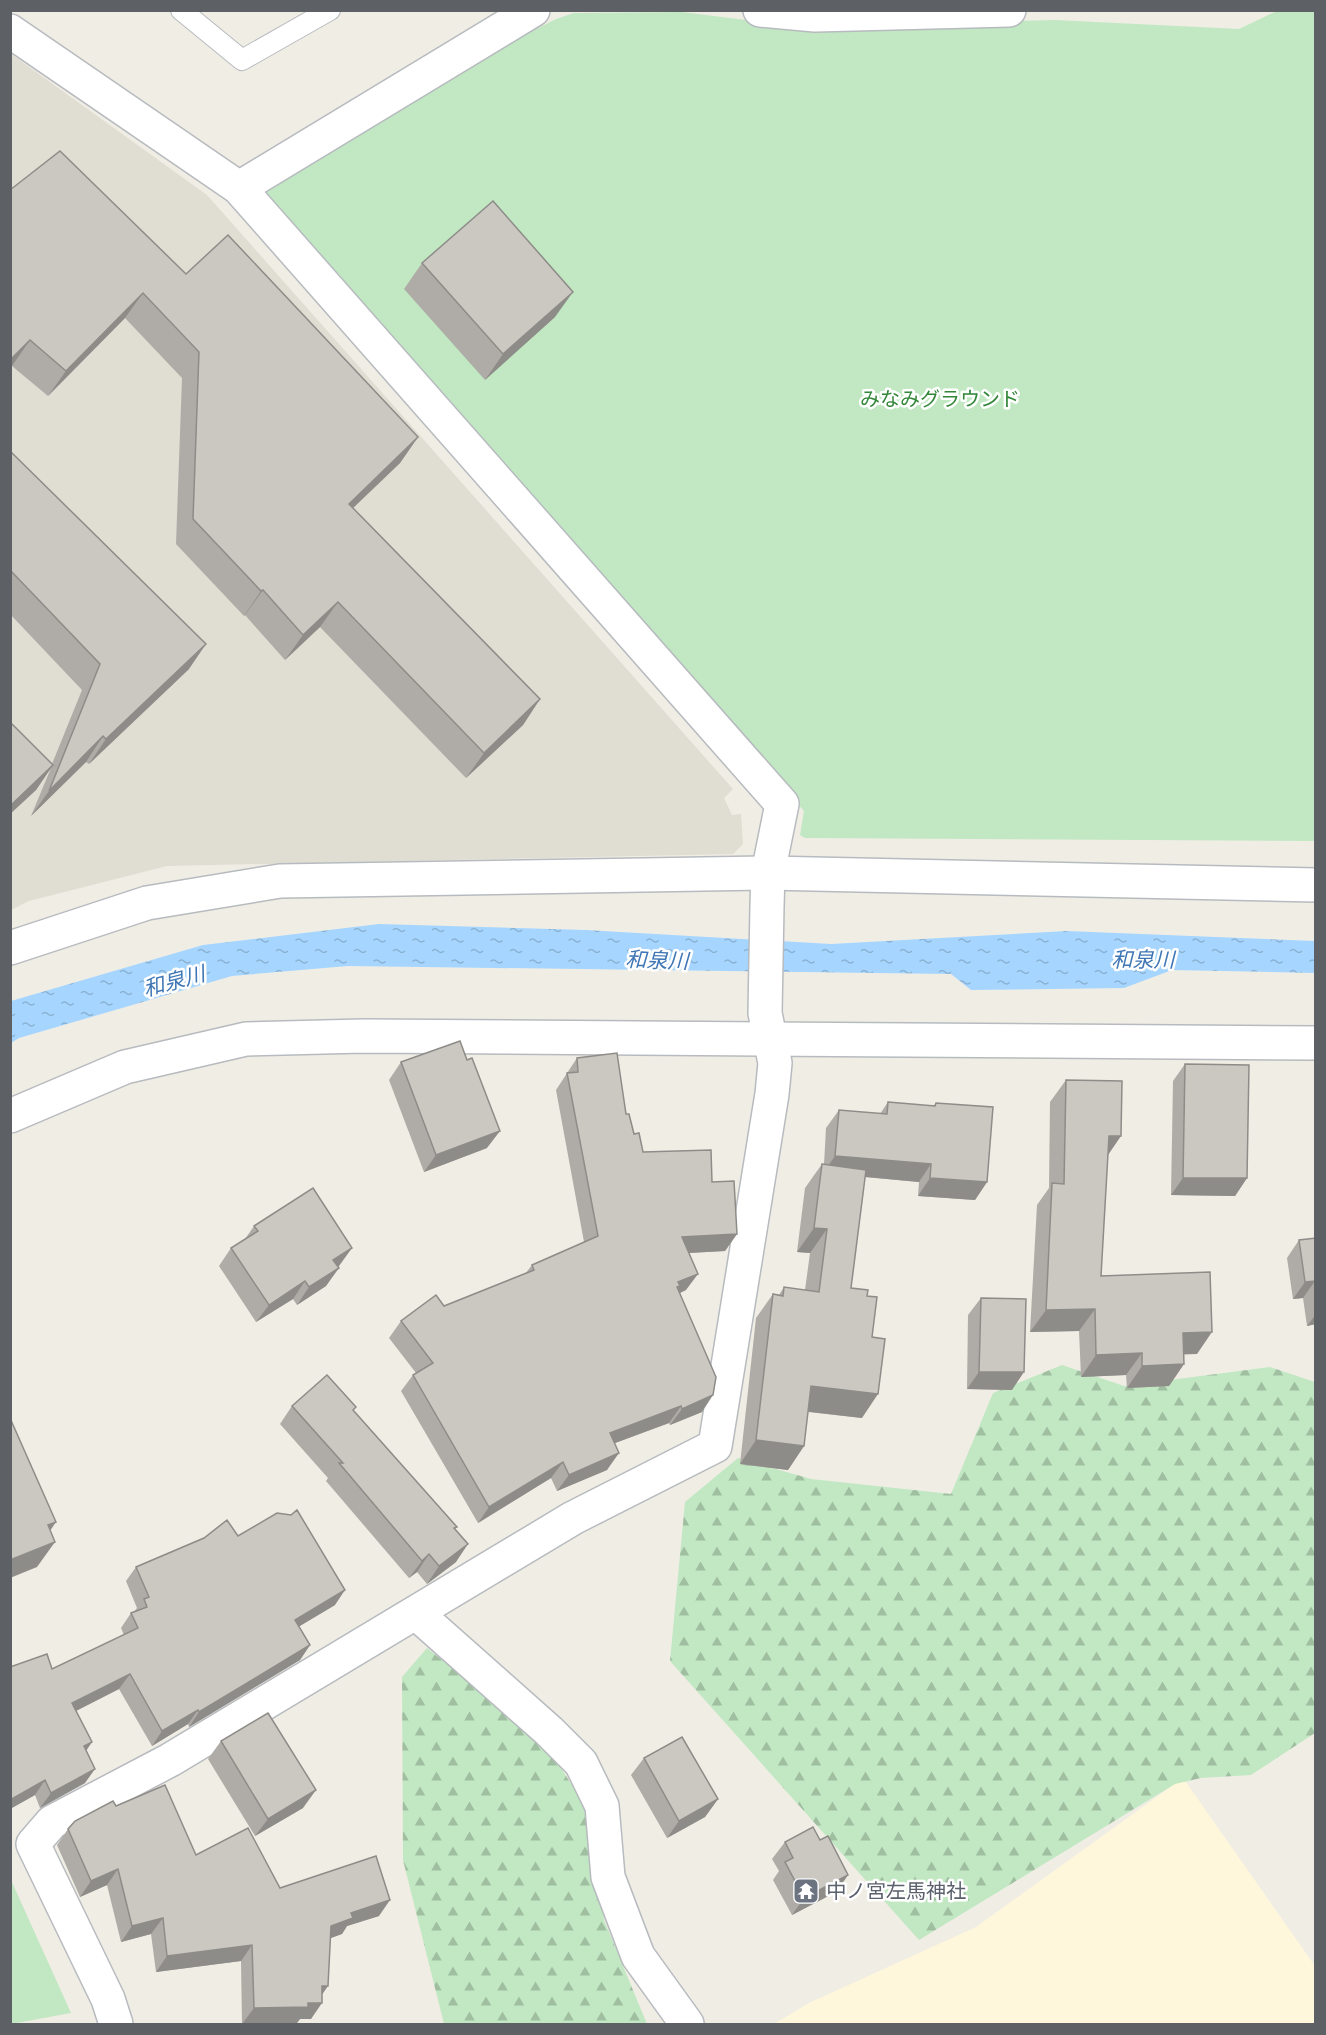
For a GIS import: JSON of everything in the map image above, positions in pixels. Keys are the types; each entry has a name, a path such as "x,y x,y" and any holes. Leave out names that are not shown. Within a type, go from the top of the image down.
{"street":[{"path":"239,188 533,10"},
{"path":"760,10 815,15 1009,10"},
{"path":"10,31 239,188 782,804 768,873 768,1024 774,1063 772,1094 715,1446 573,1518 170,1760 52,1822 33,1844 108,1998 116,2025"},
{"path":"10,948 147,903 280,881 768,873 1316,885"},
{"path":"10,1116 125,1067 246,1039 768,1024 1316,1043"},
{"path":"416,1613 549,1731 581,1763 602,1806 608,1877 638,1956 687,2025"}],"lane":[{"path":"181,10 242,60 330,10"}],"shaded area":[{"path":"11,54 207,195 733,789 724,798 732,815 741,814 743,844 733,854 167,866 29,901 11,910"},
{"path":"1183,1778 1315,1966 1315,2024 774,2024 809,2003 976,1927"}],"green space":[{"name":"みなみグラウンド","path":"1277,11 1315,11 1315,841 805,838 800,835 804,811 265,208 265,188 355,121 556,19 574,13 682,12 802,27 1055,20 1239,29"},
{"path":"1062,1365 1124,1386 1270,1367 1315,1382 1315,1733 1251,1775 1201,1778 1175,1784 919,1940 670,1661 685,1502 738,1458 811,1479 951,1494 993,1393"},
{"path":"427,1648 545,1743 591,1815 604,1920 647,2024 444,2024 403,1860 402,1677"},
{"path":"11,1880 71,2013 11,2024"}],"water":[{"name":"和泉川","path":"379,924 586,930 831,944 1067,931 1315,941 1315,973 1172,970 1124,988 971,990 951,974 348,966 232,976 19,1038 11,1043 11,1001 203,945"}],"building":[{"path":"60,151 186,274 228,235 418,437 349,504 540,699 484,753 338,602 303,635 263,590 261,591 193,519 199,352 143,293 66,371 30,340 10,360 10,190"},
{"path":"493,201 573,292 503,354 422,263"},
{"path":"11,452 206,644 106,739 103,736 49,791 100,664 10,570"},
{"path":"10,722 53,765 10,806"},
{"path":"460,1041 467,1060 472,1058 500,1131 436,1155 401,1062"},
{"path":"617,1053 626,1114 629,1114 634,1134 639,1133 643,1152 711,1150 712,1182 734,1181 737,1234 682,1237 698,1274 678,1282 680,1286 677,1287 716,1377 713,1395 682,1409 681,1406 610,1433 619,1453 569,1475 563,1462 489,1507 413,1375 433,1363 401,1321 436,1295 444,1306 534,1270 532,1265 598,1236 567,1073 578,1072 577,1058"},
{"path":"1185,1064 1249,1065 1247,1178 1183,1178"},
{"path":"1066,1080 1122,1081 1121,1136 1109,1136 1101,1276 1210,1272 1212,1332 1183,1333 1184,1364 1142,1366 1142,1353 1096,1355 1095,1309 1046,1310 1052,1183 1064,1184"},
{"path":"888,1102 993,1107 987,1182 930,1178 931,1164 835,1156 839,1110 887,1114"},
{"path":"822,1164 866,1170 851,1288 868,1290 867,1296 877,1297 872,1337 885,1339 878,1394 811,1386 804,1446 756,1440 773,1294 783,1296 784,1287 819,1292 827,1229 814,1228"},
{"path":"313,1188 352,1248 333,1260 339,1268 309,1287 305,1281 269,1305 231,1248 258,1231 254,1226"},
{"path":"1316,1238 1316,1284 1315,1281 1305,1282 1299,1240"},
{"path":"981,1298 1026,1299 1024,1372 979,1372"},
{"path":"327,1375 356,1407 353,1410 457,1527 454,1528 468,1544 439,1566 429,1554 422,1561 339,1463 343,1463 292,1406"},
{"path":"10,1418 56,1522 48,1525 55,1542 10,1560"},
{"path":"297,1510 345,1590 295,1620 310,1645 199,1712 198,1710 162,1731 130,1674 72,1703 92,1742 84,1746 95,1769 51,1793 45,1780 10,1800 10,1667 47,1654 52,1669 138,1628 131,1613 147,1607 144,1599 149,1597 136,1567 204,1538 227,1520 238,1536 277,1513 291,1515"},
{"path":"268,1713 316,1790 268,1819 221,1741"},
{"path":"682,1737 718,1799 679,1821 644,1758"},
{"path":"165,1785 196,1855 248,1828 280,1888 376,1856 390,1900 351,1913 353,1918 331,1926 328,1986 322,1986 322,2003 308,2003 308,2007 254,2008 252,1945 167,1956 163,1918 132,1926 118,1869 91,1881 68,1829 75,1821 113,1801 116,1806"},
{"path":"813,1827 820,1840 828,1836 848,1875 804,1898 785,1862 793,1858 785,1842"}],"place":[{"name":"中ノ宮左馬神社","path":"806,1891"}]}
